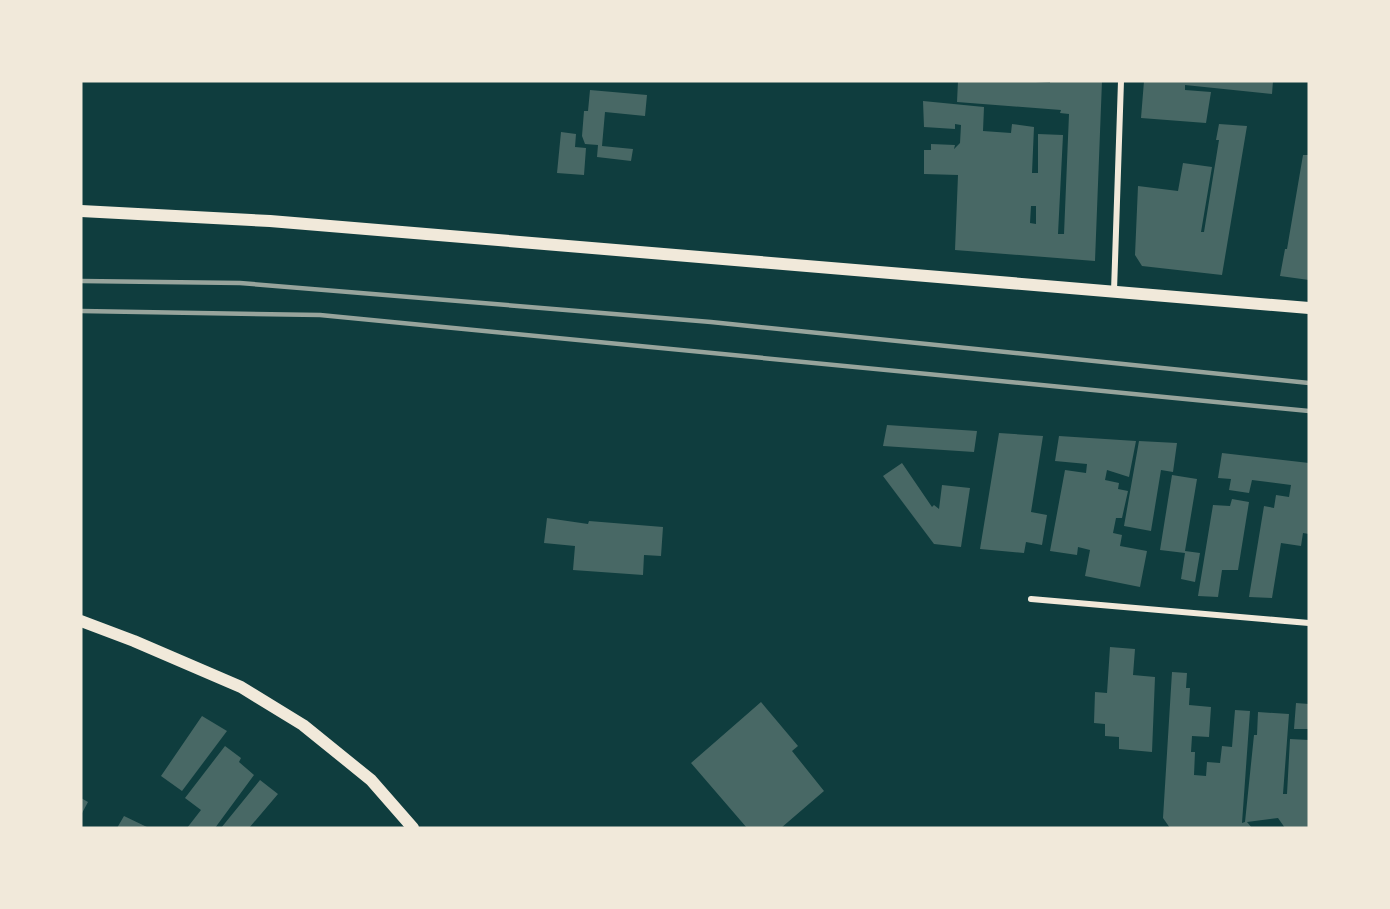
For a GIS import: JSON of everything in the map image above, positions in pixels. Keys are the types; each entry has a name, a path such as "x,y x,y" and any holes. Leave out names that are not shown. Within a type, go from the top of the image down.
{"main road":[{"path":"81,211 270,221 1309,308"},
{"path":"81,621 241,687 303,725 371,780 413,828"}],"street":[{"path":"1114,291 1121,81"},
{"path":"1031,599 1309,623"}],"building":[{"path":"958,81 1050,83 1050,81 1102,81 1095,261 955,250 958,175 924,174 924,150 931,150 931,144 955,145 954,149 960,143 961,125 955,124 955,129 924,127 923,101 984,107 983,131 1011,133 1012,124 1034,127 1032,173 1038,173 1038,134 1063,135 1058,234 1064,234 1069,114 1060,113 1061,110 957,102","holes":["1031,206 1036,206 1036,224 1030,223"]},
{"path":"1144,81 1273,81 1272,94 1185,85 1185,90 1211,92 1206,123 1141,118"},
{"path":"590,90 647,95 645,116 605,112 602,146 633,149 631,161 597,157 598,145 585,144 582,136 584,111 588,111"},
{"path":"1219,124 1247,126 1222,275 1142,266 1135,255 1138,186 1178,191 1183,163 1212,167 1201,232 1204,232 1219,140 1216,140"},
{"path":"561,132 576,134 575,147 586,148 584,175 557,173"},
{"path":"1303,155 1309,155 1309,280 1280,276 1285,249 1287,249"},
{"path":"887,425 977,431 974,452 883,446"},
{"path":"999,433 1043,436 1031,512 1047,515 1042,545 1026,542 1024,553 980,549"},
{"path":"1059,436 1136,441 1129,477 1107,470 1105,480 1119,483 1118,489 1128,491 1122,518 1116,518 1113,533 1122,535 1120,546 1147,551 1140,587 1085,576 1090,550 1078,547 1077,555 1050,551 1065,470 1086,473 1087,464 1055,461"},
{"path":"1139,441 1177,443 1173,472 1161,470 1151,531 1124,526"},
{"path":"1222,453 1309,463 1309,534 1303,533 1301,546 1281,543 1272,598 1249,597 1264,506 1274,508 1276,495 1289,497 1291,485 1252,480 1249,493 1229,490 1231,479 1218,478"},
{"path":"902,463 932,507 934,505 939,509 942,485 970,488 961,547 934,544 883,476"},
{"path":"1172,475 1197,479 1185,551 1200,553 1195,582 1181,579 1185,553 1160,550"},
{"path":"1232,499 1249,502 1238,570 1222,570 1218,597 1198,596 1213,505 1230,506"},
{"path":"547,518 588,524 589,521 663,527 661,556 644,555 643,575 573,570 575,546 544,543"},
{"path":"1110,647 1135,649 1133,675 1155,677 1152,752 1119,749 1119,737 1105,736 1105,724 1094,723 1095,692 1107,693"},
{"path":"1172,672 1187,673 1186,688 1190,688 1189,705 1211,707 1209,737 1192,736 1191,752 1195,752 1194,775 1206,776 1207,762 1220,763 1222,746 1232,747 1235,710 1250,711 1242,823 1245,822 1258,712 1289,714 1283,794 1287,794 1290,739 1309,740 1309,828 1285,828 1278,818 1247,822 1252,828 1170,828 1163,818"},
{"path":"761,702 798,746 792,751 824,791 781,828 747,828 691,763"},
{"path":"1296,703 1309,704 1309,729 1294,729"},
{"path":"202,716 227,731 182,791 161,776"},
{"path":"225,746 241,758 239,762 254,775 215,828 187,828 201,810 185,798"},
{"path":"260,780 278,794 249,828 221,828"},
{"path":"81,798 88,802 81,815"},
{"path":"124,816 149,828 117,828"}],"railway":[{"path":"81,281 240,283 711,322 1309,383"},
{"path":"81,311 320,315 1309,411"}]}
